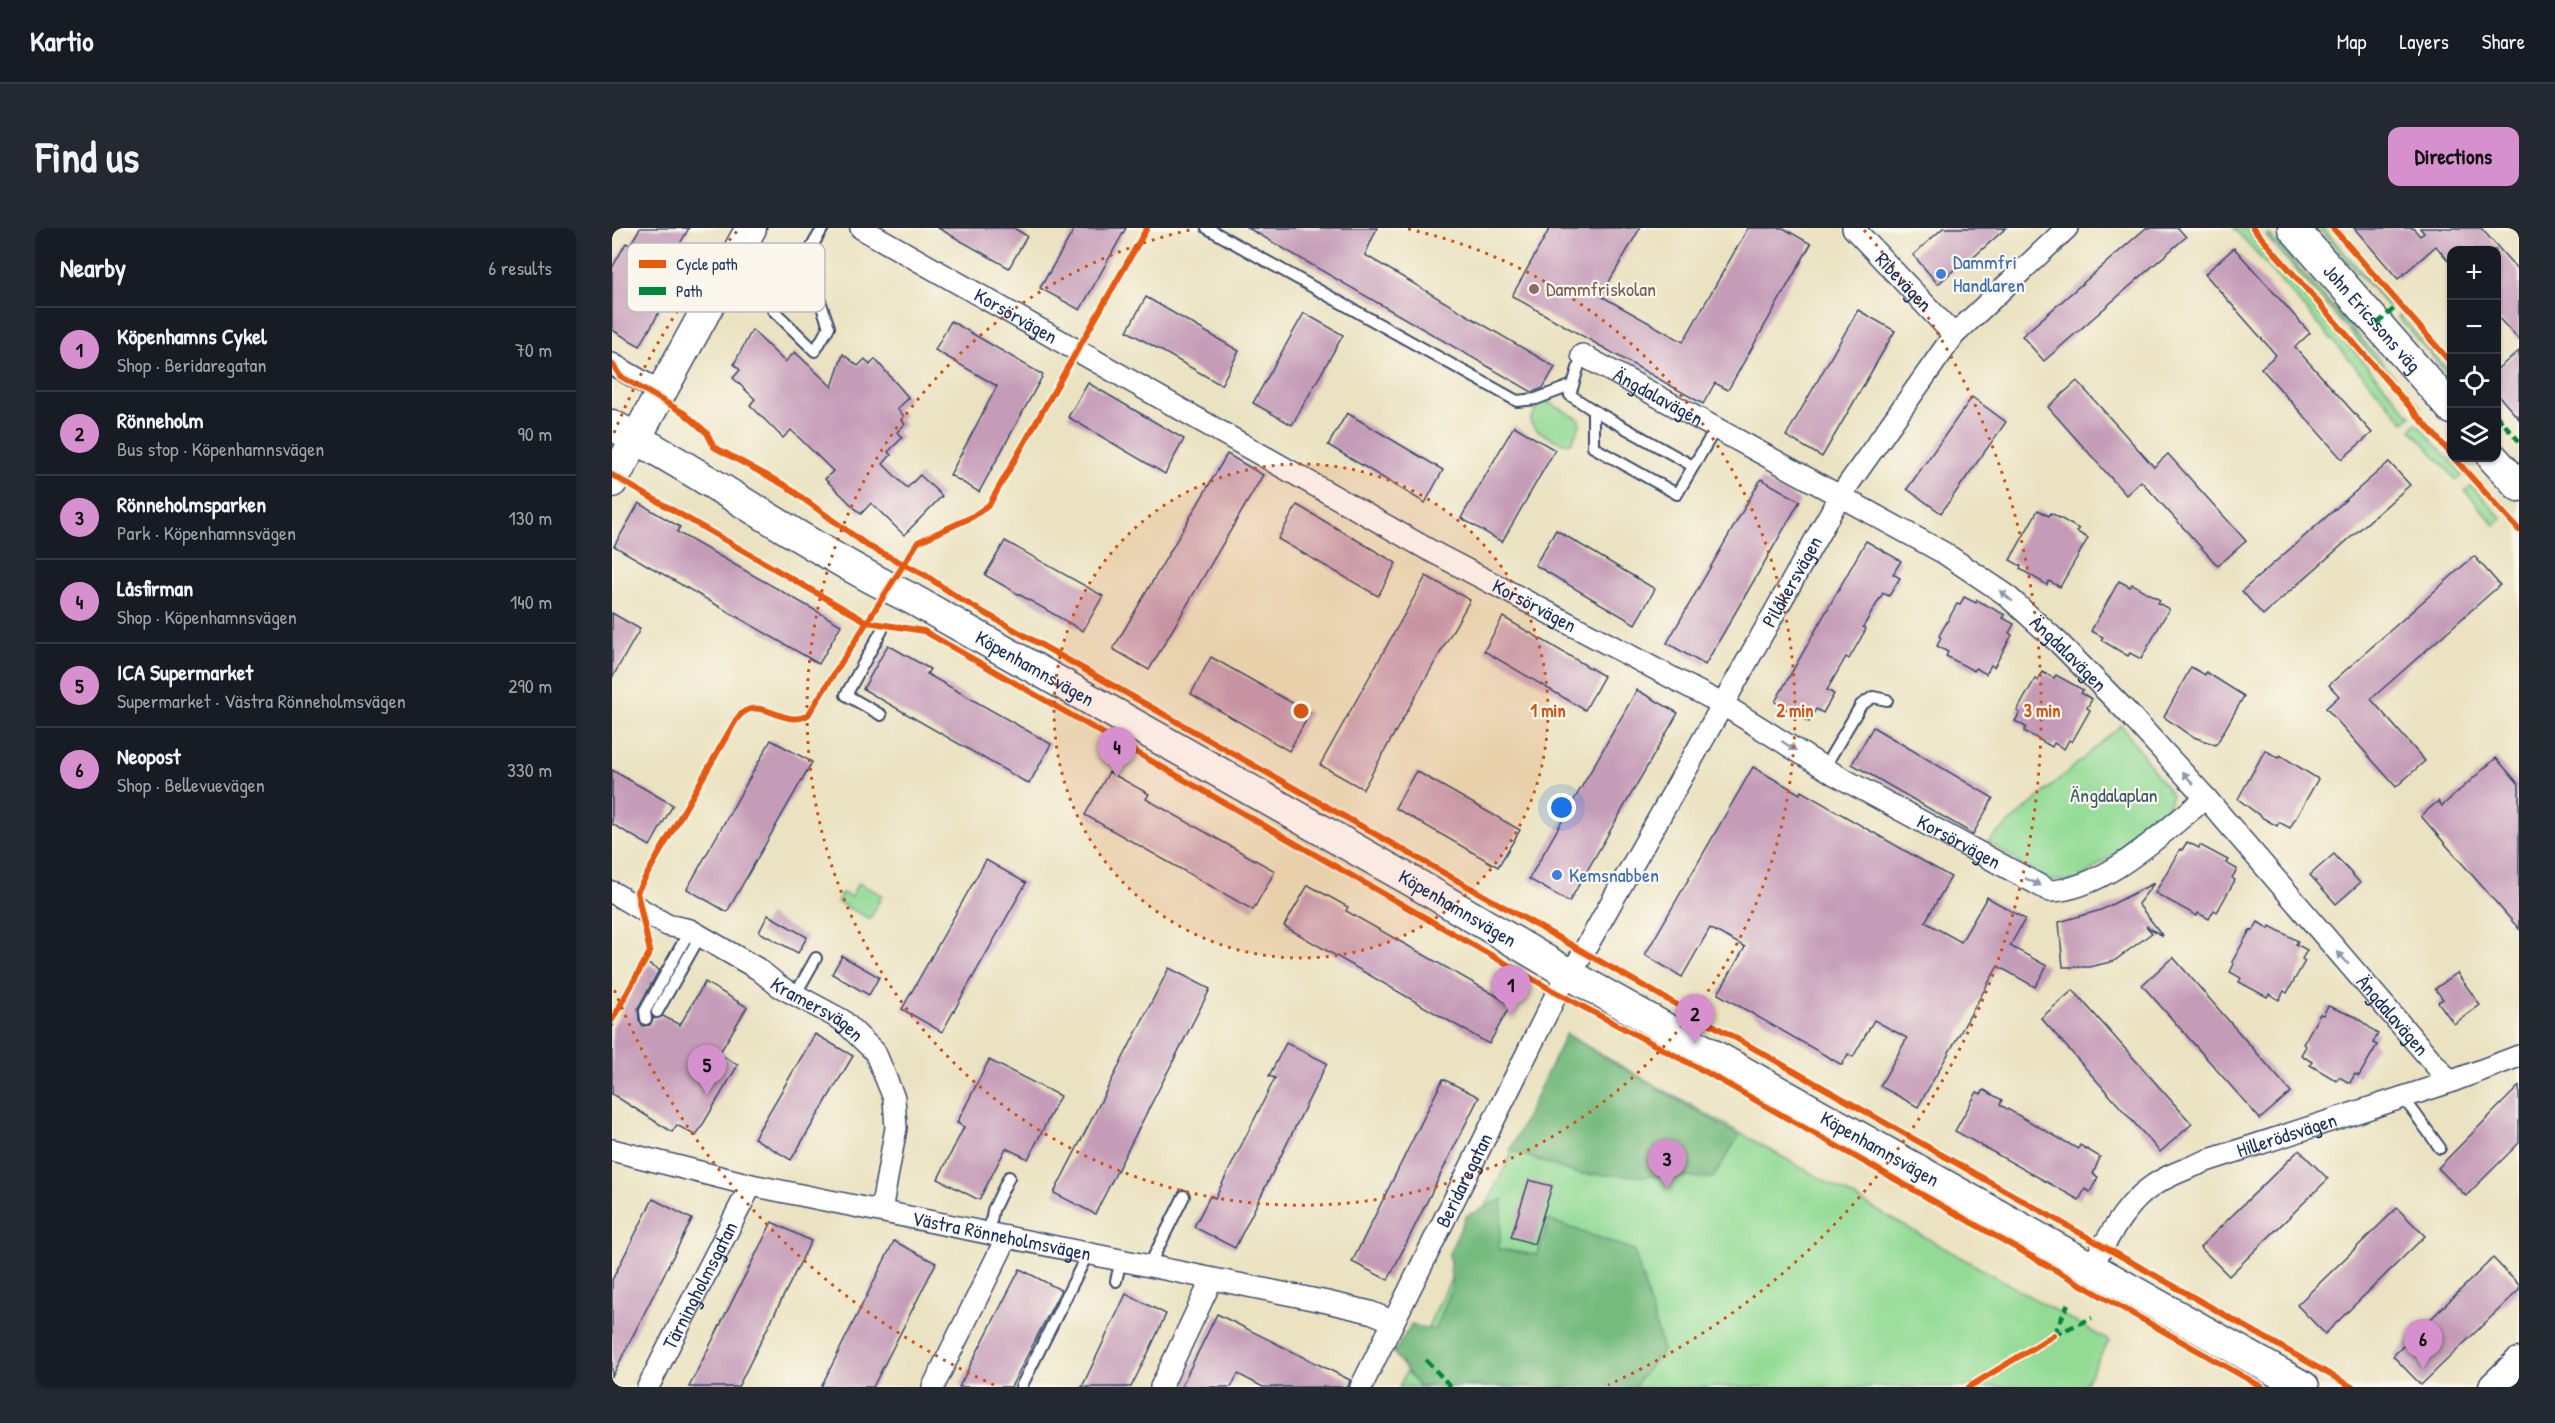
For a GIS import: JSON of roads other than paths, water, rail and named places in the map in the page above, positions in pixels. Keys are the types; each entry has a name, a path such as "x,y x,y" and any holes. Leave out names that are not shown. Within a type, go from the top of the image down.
{"street":[{"path":"743,243 751,228"},
{"name":"Korsörvägen","path":"861,228 1430,550 1722,704 1824,768 2050,891 2070,890 2117,867 2206,798"},
{"name":"Ribevägen","path":"1853,228 1954,334"},
{"name":"Pilåkersvägen","path":"1569,974 1840,496 1954,334 2067,228"},
{"name":"John Ericssons väg","path":"2293,228 2450,408"},
{"path":"612,482 624,432 662,393 706,312"},
{"name":"Ängdalavägen","path":"1582,355 1944,552 2005,594 2059,643 2206,798 2450,1082"},
{"path":"612,364 662,393"},
{"name":"Köpenhamnsvägen","path":"624,432 861,575 912,599 1278,805 1569,974 2304,1387"},
{"path":"2497,462 2519,486"},
{"name":"Kramersvägen","path":"612,892 667,926 695,933 758,969 795,995 842,1020 875,1052 894,1098 896,1128 881,1211"},
{"name":"Beridaregatan","path":"1360,1387 1546,1015 1569,974"},
{"name":"Hillerödsvägen","path":"2090,1268 2132,1206 2150,1187 2170,1176 2206,1161 2450,1082 2519,1056"},
{"name":"Västra Rönneholmsvägen","path":"612,1150 751,1185 1370,1312 1392,1321"},
{"name":"Tärningholmsgatan","path":"648,1387 751,1185"},
{"path":"933,1387 998,1235"},
{"path":"1161,1387 1212,1279"},
{"path":"2494,1387 2519,1363"}],"lane":[{"path":"814,243 823,228"},
{"path":"1207,228 1517,401 1536,399 1573,385"},
{"path":"775,312 815,351 829,327 824,312"},
{"path":"1582,355 1570,395 1693,466"},
{"path":"1593,410 1593,447 1677,494 1716,428"},
{"path":"881,714 846,695 882,630"},
{"path":"1824,768 1861,705 1873,697 1887,700"},
{"path":"657,1012 695,933"},
{"path":"646,1019 645,1011 695,933"},
{"path":"795,995 816,958"},
{"path":"2403,1097 2440,1148"},
{"path":"998,1235 993,1210 1009,1178"},
{"path":"1149,1266 1184,1196"},
{"path":"1021,1387 1088,1253"},
{"path":"1116,1281 1121,1260"}],"place":[{"name":"Dammfri Handlaren","path":"1941,274"},
{"name":"Dammfriskolan","path":"1534,289"},
{"name":"Låsfirman","path":"1117,777"},
{"name":"Kemsnabben","path":"1557,875"},
{"name":"Köpenhamns Cykel","path":"1511,1015"},
{"name":"Rönneholm","path":"1695,1044"},
{"name":"ICA Supermarket","path":"707,1095"},
{"name":"Rönneholmsparken","path":"1667,1189"},
{"name":"Neopost","path":"2423,1369"}],"park label":[{"name":"Ängdalaplan","path":"2114,795"}]}
